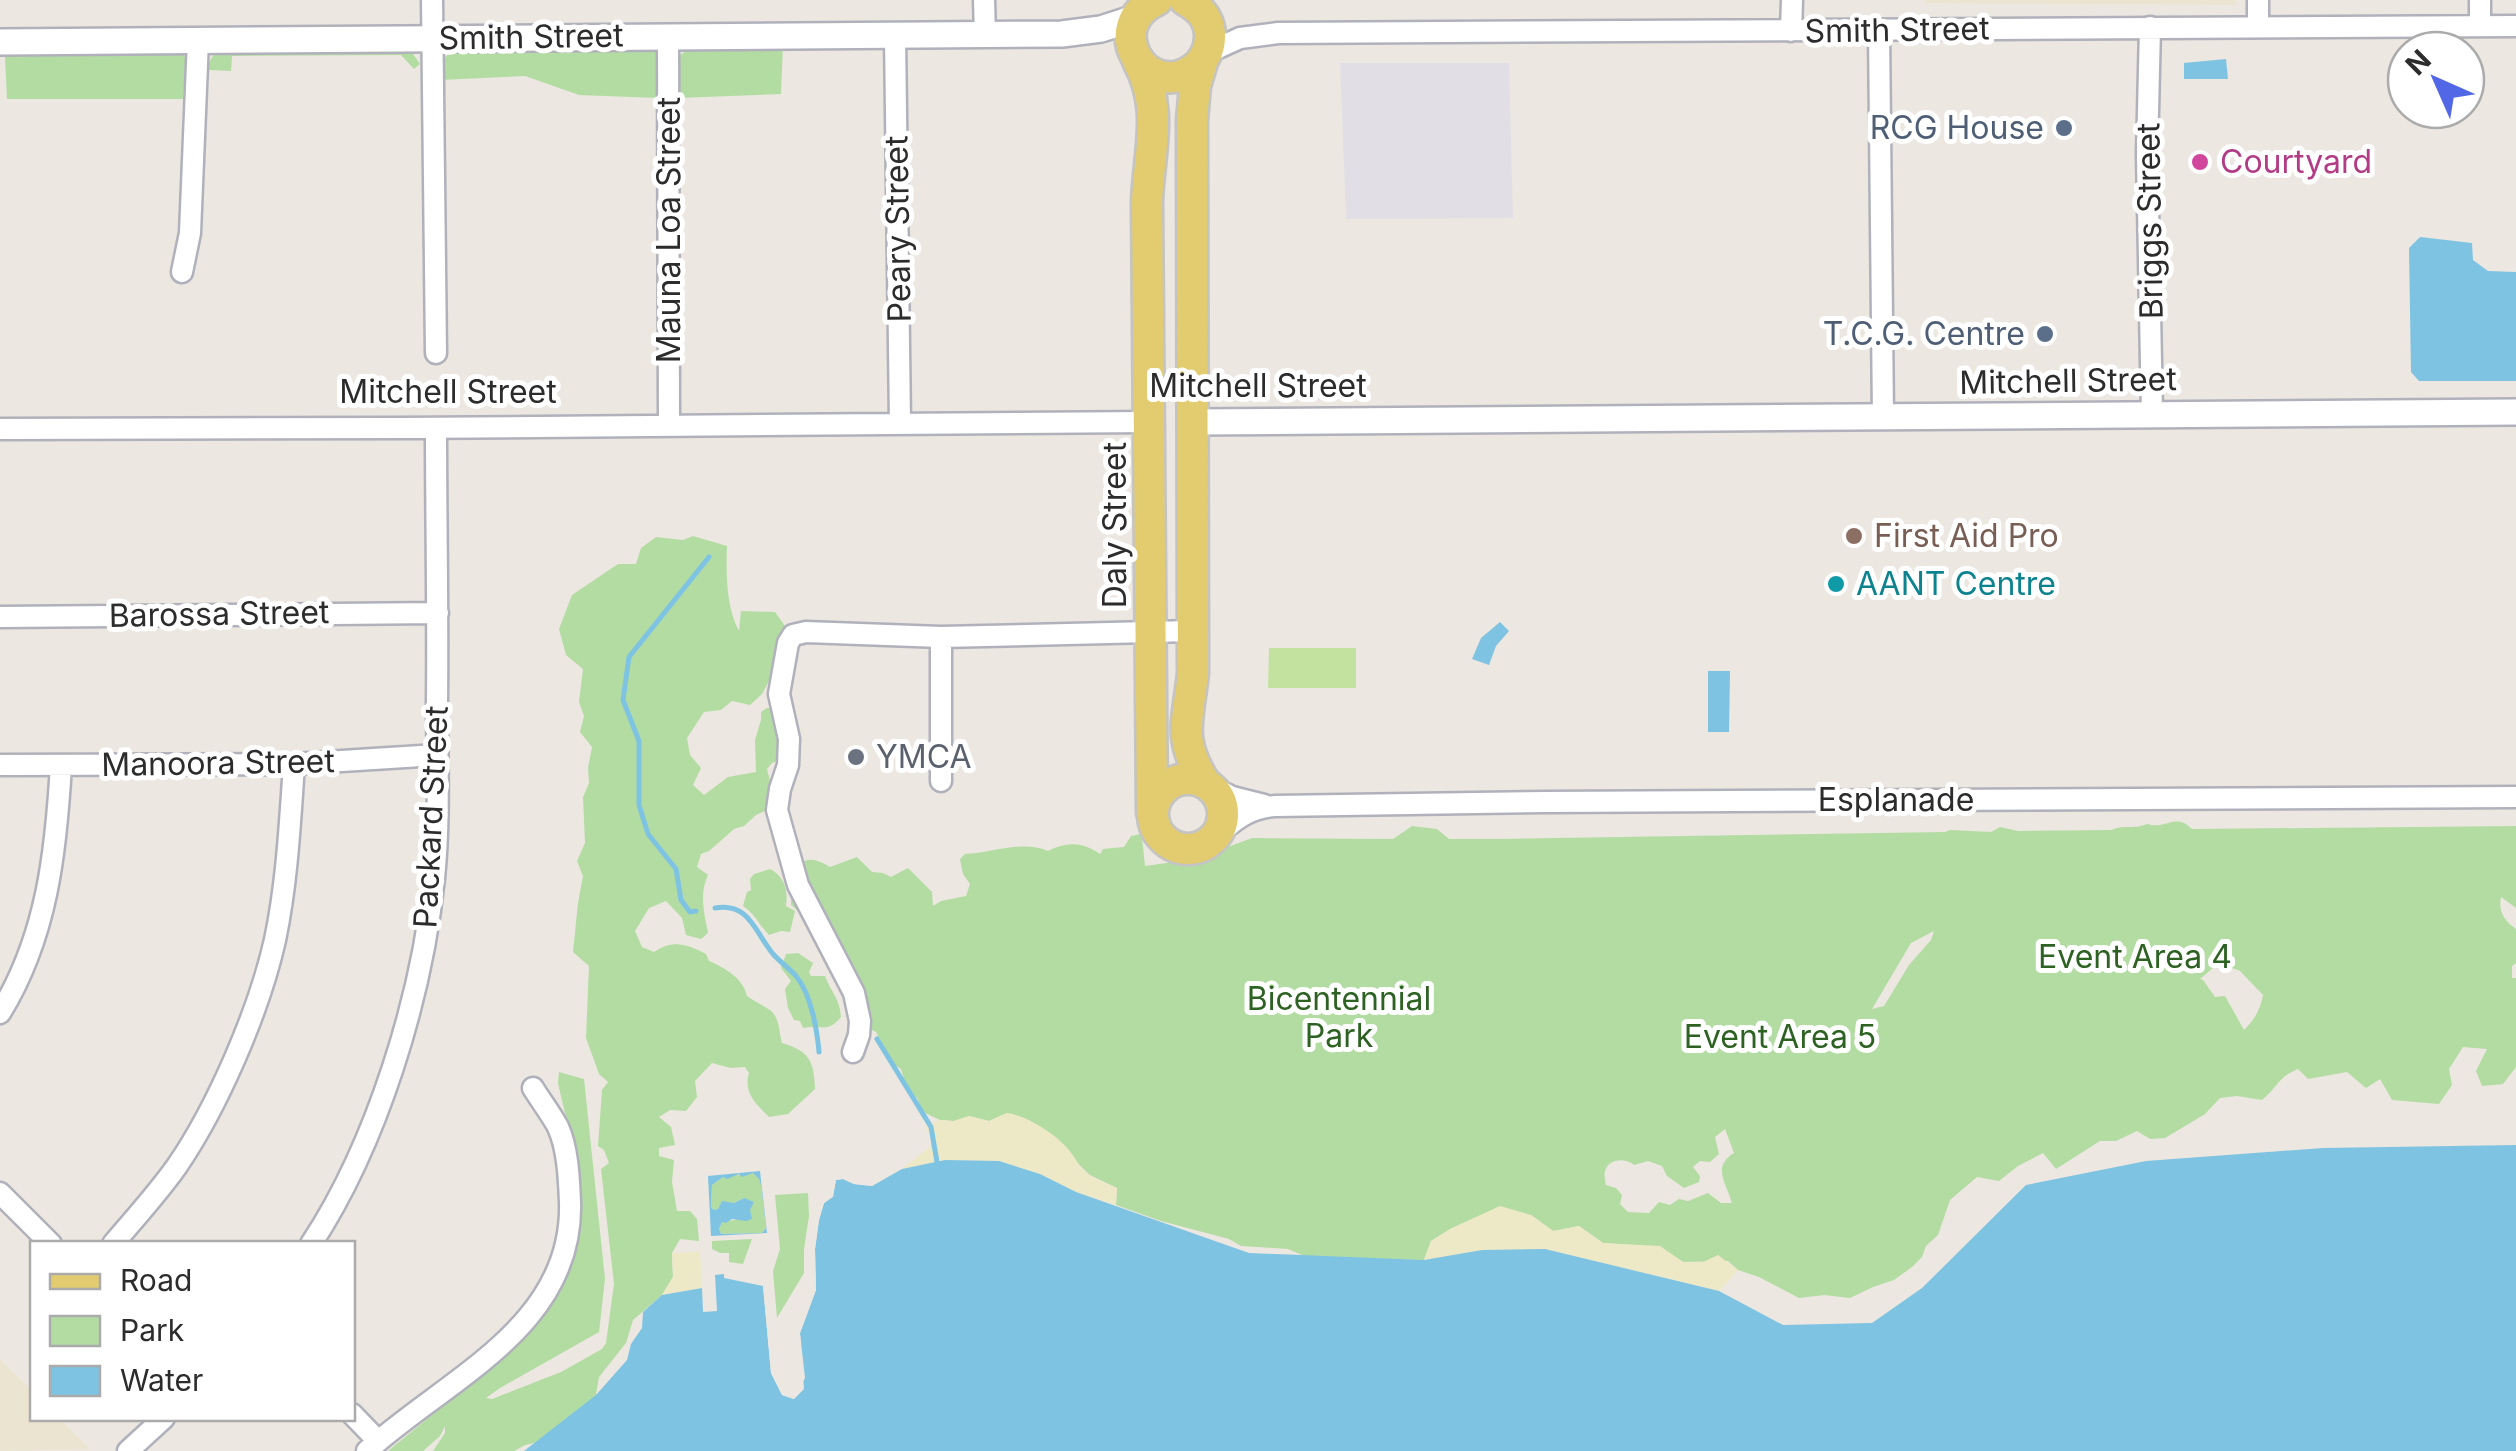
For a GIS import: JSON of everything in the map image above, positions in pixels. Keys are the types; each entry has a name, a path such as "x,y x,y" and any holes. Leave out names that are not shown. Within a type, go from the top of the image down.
{"main road":[{"path":"1196,7 1210,31 1195,86 1192,120 1193,673 1185,735 1192,762 1221,800 1224,816 1212,840 1191,849 1179,848 1161,838 1152,812 1167,786 1189,778 1208,785"},
{"name":"Daly Street","path":"1143,8 1130,32 1148,83 1154,124 1147,201 1152,812"},
{"path":"1136,58 1157,75 1175,77 1191,72 1205,56"},
{"name":"Mitchell Street","path":"1149,422 1192,422"}],"street":[{"path":"432,0 436,353"},
{"path":"984,0 984,35"},
{"path":"1791,30 1792,0"},
{"path":"2258,0 2258,26"},
{"path":"2480,0 2480,26"},
{"name":"Smith Street","path":"1196,7 1244,28 1278,33"},
{"name":"Smith Street","path":"0,42 1062,34 1101,29 1143,8"},
{"name":"Smith Street","path":"1205,56 1240,38 1278,33 2516,26"},
{"name":"Briggs Street","path":"2150,28 2147,154 2152,415"},
{"path":"1879,30 1884,418"},
{"name":"Smith Street","path":"1062,34 1094,40 1136,58"},
{"name":"Mauna Loa Street","path":"668,35 669,425"},
{"name":"Peary Street","path":"895,35 900,423"},
{"path":"182,272 190,233 198,40"},
{"name":"Mitchell Street","path":"1192,422 2516,412"},
{"name":"Mitchell Street","path":"0,429 1149,422"},
{"name":"Packard Street","path":"313,1241 376,1112 417,982 429,918 437,755 436,428"},
{"name":"Barossa Street","path":"0,616 438,614"},
{"path":"853,1052 860,1021 854,992 798,885 776,810 788,765 789,739 780,694 788,643 793,635 806,632 941,637 1192,631"},
{"path":"941,637 941,781"},
{"name":"Manoora Street","path":"0,765 294,764 437,755"},
{"path":"116,1241 177,1165 214,1102 262,990 275,940 288,851 294,764"},
{"path":"0,1013 33,946 48,894 61,765"},
{"name":"Esplanade","path":"1208,785 1234,798 1275,806"},
{"name":"Esplanade","path":"1212,840 1245,813 1275,806 2516,797"},
{"path":"355,1419 372,1446 520,1330 556,1279 570,1229 569,1177 559,1129 533,1088"},
{"path":"0,1193 48,1241"},
{"path":"128,1451 161,1421"}],"shaded area":[{"path":"2236,0 2236,5 1926,3"},
{"path":"1340,63 1509,63 1513,218 1346,219"},
{"path":"0,1359 30,1389 30,1421 62,1421 90,1449 0,1451"}],"green space":[{"path":"783,44 781,94 677,98 676,66 680,55 694,46"},
{"path":"650,46 657,52 658,98 579,95 525,76 440,80 441,61 456,47"},
{"path":"226,48 411,51 420,64 414,69 401,55 232,56 231,71 210,70 207,66 214,54"},
{"path":"10,50 179,50 186,58 183,99 7,99 5,57"},
{"path":"693,536 727,546 729,601 739,631 741,611 775,612 785,626 776,645 775,682 769,681 750,705 732,701 721,710 704,712 687,738 690,755 701,768 693,785 704,795 728,777 756,772 755,740 761,712 767,708 776,708 782,759 767,769 773,807 701,854 697,867 708,875 703,896 708,933 701,939 686,935 682,918 666,901 649,908 635,931 642,947 654,952 667,945 686,946 706,954 709,961 732,974 747,996 773,1013 782,1043 809,1059 815,1089 788,1114 769,1117 749,1092 749,1073 745,1067 712,1063 695,1081 697,1097 686,1111 670,1110 659,1117 671,1127 675,1145 659,1148 659,1156 674,1160 672,1182 677,1211 690,1211 697,1219 699,1241 680,1239 672,1253 673,1277 662,1295 633,1320 626,1343 599,1377 596,1395 558,1438 514,1451 433,1451 445,1433 445,1426 423,1451 388,1451 512,1348 549,1308 563,1285 579,1231 580,1198 559,1072 584,1079 605,1279 599,1332 486,1398 561,1372 606,1343 614,1284 601,1169 609,1163 598,1146 602,1090 608,1082 599,1074 586,1038 589,966 573,952 583,876 577,861 585,843 583,797 589,783 592,747 580,732 584,716 579,702 583,669 566,655 559,629 572,595 618,564 636,564 641,548 656,537 683,540"},
{"path":"1269,648 1356,648 1356,688 1268,688"},
{"path":"1140,818 1145,866 1195,859 1252,838 1393,839 1412,826 1437,829 1449,839 1497,839 1991,832 2000,827 2018,831 2112,830 2175,822 2192,829 2516,826 2516,908 2501,897 2500,907 2516,929 2512,978 2516,978 2516,1067 2503,1084 2482,1086 2476,1071 2487,1049 2463,1047 2449,1069 2452,1085 2439,1104 2392,1100 2380,1079 2366,1088 2347,1072 2308,1079 2298,1069 2262,1100 2220,1098 2205,1114 2165,1138 2150,1139 2137,1131 2116,1141 2100,1141 2056,1169 2043,1153 1999,1181 1977,1177 1950,1200 1938,1235 1912,1267 1894,1280 1850,1298 1799,1298 1738,1270 1728,1261 1683,1262 1660,1247 1603,1243 1579,1226 1553,1231 1531,1215 1452,1228 1431,1241 1424,1260 1309,1258 1288,1249 1241,1246 1116,1205 1117,1188 1090,1175 1067,1148 1007,1113 989,1121 969,1116 954,1121 923,1112 917,1098 908,1092 901,1069 891,1063 876,1032 866,1027 838,986 832,971 837,952 814,940 805,920 791,905 792,882 786,875 806,861 830,867 857,857 872,872 891,877 908,868 932,892 933,906 966,896 970,884 960,859 965,854 1017,847 1048,851 1075,844 1100,854 1103,849 1124,847 1131,836 1141,834","holes":["1934,931 1884,1006 1872,1009 1911,943","2226,957 2227,966 2240,971 2263,995 2244,1030 2225,996 2215,997 2200,979","1725,1129 1734,1153 1722,1170 1732,1203 1721,1203 1708,1193 1688,1201 1679,1199 1670,1205 1659,1202 1649,1213 1628,1212 1620,1204 1622,1195 1606,1185 1607,1167 1618,1160 1634,1165 1648,1161 1662,1166 1667,1176 1684,1188 1699,1182 1700,1176 1693,1167 1700,1161 1710,1162 1719,1154 1715,1137"]},
{"path":"770,869 784,884 786,906 795,911 790,932 769,935 743,906 751,890 750,879"},
{"path":"798,953 813,963 811,976 825,976 837,1000 841,1017 832,1025 803,1028 788,1008 785,989 791,981 781,968 786,954"},
{"path":"753,1173 761,1185 766,1228 762,1233 721,1234 722,1222 740,1219 744,1198 734,1203 722,1202 714,1210 712,1185 723,1177"},
{"path":"808,1193 804,1273 777,1318 773,1271 780,1249 775,1195"},
{"path":"752,1239 743,1264 729,1262 729,1253 712,1249 712,1241"}],"sand":[{"path":"1007,1113 1048,1131 1088,1174 1117,1188 1116,1205 999,1161 945,1160 902,1169 931,1146 931,1136 925,1127 940,1120 969,1116 989,1121"},
{"path":"1500,1206 1531,1215 1553,1231 1579,1226 1603,1243 1660,1246 1683,1262 1703,1262 1718,1255 1738,1270 1719,1291 1545,1249 1424,1260 1431,1241"},
{"path":"700,1252 702,1288 662,1295 673,1277 672,1253"}],"water":[{"path":"2226,59 2228,79 2184,79 2184,63"},
{"path":"2420,237 2472,243 2473,260 2488,271 2516,272 2516,381 2419,381 2411,372 2409,248"},
{"path":"1500,622 1509,631 1496,646 1489,665 1472,659 1481,638"},
{"path":"1708,671 1730,671 1729,732 1708,732"},
{"path":"2516,1145 2516,1451 524,1451 596,1395 627,1360 631,1344 642,1328 643,1312 662,1295 702,1288 703,1312 717,1311 715,1275 763,1286 771,1373 782,1395 794,1399 805,1378 800,1333 816,1290 819,1220 824,1203 833,1196 836,1180 872,1186 902,1169 945,1160 999,1161 1249,1253 1424,1260 1482,1250 1545,1249 1719,1291 1783,1325 1872,1323 1922,1288 2026,1185 2146,1161 2323,1148"},
{"path":"760,1171 767,1233 711,1236 708,1176","holes":["753,1173 759,1179 766,1228 762,1233 721,1234 722,1222 752,1219 750,1210 754,1202 744,1198 734,1203 722,1201 714,1210 712,1185 723,1177 739,1174 742,1177"]}],"pier":[{"path":"911,1162 872,1186 836,1180 833,1197 824,1203 819,1220 816,1290 800,1333 804,1389 794,1399 782,1395 771,1373 763,1286 768,1287 777,1377 785,1391 793,1393 800,1378 795,1332 811,1289 810,1249 820,1200 828,1194 834,1175 871,1181"}],"waterway":[{"path":"696,911 690,912 681,900 676,869 648,834 639,805 639,741 623,700 629,657 709,557"},
{"path":"715,908 727,907 744,914 773,954 796,976 809,1002 819,1052"},
{"path":"877,1039 931,1127 937,1162"}],"place":[{"name":"RCG House","path":"2064,128"},
{"name":"Courtyard","path":"2200,162"},
{"name":"T.C.G. Centre","path":"2045,334"},
{"name":"First Aid Pro","path":"1854,536"},
{"name":"AANT Centre","path":"1836,584"},
{"name":"YMCA","path":"856,757"}],"park label":[{"name":"Event Area 4","path":"2135,957"},
{"name":"Bicentennial Park","path":"1339,1018"},
{"name":"Event Area 5","path":"1780,1037"}]}
